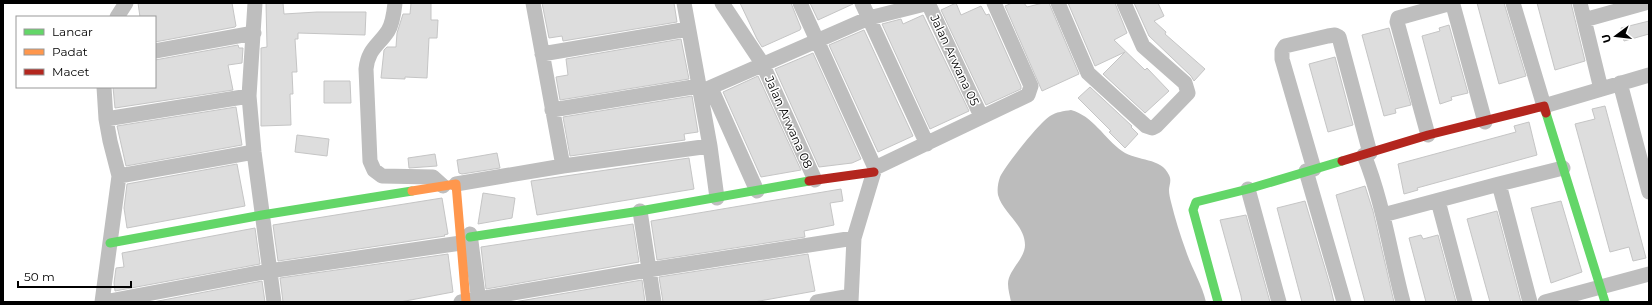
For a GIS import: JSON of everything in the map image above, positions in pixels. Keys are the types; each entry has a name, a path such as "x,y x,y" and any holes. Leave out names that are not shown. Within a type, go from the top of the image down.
{"street":[{"path":"118,16 126,3"},
{"path":"255,3 249,96 254,152 274,302"},
{"path":"395,3 389,29 367,58 366,69 371,165 377,173 382,176 433,177 455,184"},
{"path":"533,3 563,166"},
{"path":"684,3 688,29 703,89 717,198"},
{"name":"Jalan Arwana 08","path":"722,3 762,64 815,180"},
{"path":"800,3 875,170 854,238 851,299 817,302"},
{"path":"862,3 927,144"},
{"path":"552,110 703,89 869,18 929,3"},
{"name":"Jalan Arwana 05","path":"929,3 982,116"},
{"path":"104,88 106,119 119,176 103,302 269,271 640,211 875,170 982,116 1028,95 1031,86 994,3"},
{"path":"1058,3 1090,77 1146,126 1152,128 1156,126 1188,93 1187,88 1185,83 1143,46 1124,3"},
{"path":"1513,3 1604,302"},
{"path":"1580,3 1601,89"},
{"path":"1584,20 1645,3"},
{"path":"1428,135 1397,22 1398,18 1448,4 1453,5 1485,122"},
{"path":"542,54 688,29"},
{"path":"156,51 254,33"},
{"path":"1344,302 1282,59 1282,51 1285,46 1328,36 1340,37 1367,154 1383,215 1389,249 1403,302"},
{"path":"1218,302 1193,210 1196,202 1248,189 1428,135 1485,122 1544,106 1649,75"},
{"path":"1620,83 1649,192"},
{"path":"703,89 757,191"},
{"path":"106,119 249,96"},
{"path":"110,243 262,215 563,166 710,146"},
{"path":"119,176 254,152"},
{"path":"1383,215 1563,168"},
{"path":"455,184 465,240 470,301 648,270 854,238"},
{"path":"1499,184 1530,302"},
{"path":"1248,189 1279,302"},
{"path":"1438,201 1465,302"},
{"path":"640,211 654,302"},
{"path":"1545,302 1649,274"}],"shaded area":[{"path":"1071,110 1086,117 1122,151 1135,157 1155,162 1165,169 1170,177 1169,194 1178,226 1188,258 1202,289 1206,302 1011,302 1008,286 1009,279 1013,269 1022,255 1025,245 1024,238 1018,225 1004,208 998,195 1000,177 1023,145 1045,120 1060,112"}],"building":[{"path":"138,3 232,3 236,26 156,42 156,16 140,16"},
{"path":"266,3 283,3 284,14 366,12 365,35 298,33 298,39 295,39 297,72 292,72 293,94 290,94 291,125 261,126 261,48 267,47"},
{"path":"411,3 431,3 431,20 438,20 437,38 429,38 427,78 381,78 384,50 387,47 396,47 397,33 403,14 410,14"},
{"path":"542,3 674,3 677,22 563,41 562,36 549,38"},
{"path":"740,3 791,3 801,28 800,30 762,47"},
{"path":"810,3 853,3 853,4 818,20"},
{"path":"956,3 961,15 981,6 986,15 989,14 1021,89 986,105 941,10"},
{"path":"1012,3 1024,3 1027,7 1049,3 1079,74 1042,91 1005,6"},
{"path":"1068,3 1115,3 1127,33 1114,40 1145,70 1147,68 1169,91 1145,113 1103,74 1125,52 1095,66"},
{"path":"1134,3 1158,3 1164,16 1154,21 1166,32 1165,34 1205,69 1194,81 1191,76 1149,36"},
{"path":"1477,3 1504,3 1526,76 1499,84"},
{"path":"1537,3 1571,3 1585,61 1555,70"},
{"path":"923,15 969,111 930,129 882,24 901,19 903,24"},
{"path":"1649,21 1649,34 1624,41 1621,28"},
{"path":"1449,25 1468,93 1451,97 1452,100 1440,104 1422,36 1440,31 1439,28"},
{"path":"1389,28 1411,105 1395,109 1396,113 1384,116 1362,35"},
{"path":"864,30 913,136 878,152 829,45"},
{"path":"681,39 689,79 560,100 556,77 568,75 566,59"},
{"path":"238,45 239,48 243,48 242,63 228,65 233,90 115,108 113,88 156,88 156,60"},
{"path":"813,53 861,159 852,163 819,167 775,69"},
{"path":"1335,57 1353,125 1328,132 1309,64"},
{"path":"758,76 801,170 761,177 723,92"},
{"path":"324,81 350,81 351,103 324,103"},
{"path":"1090,87 1132,126 1131,127 1138,134 1125,148 1109,132 1111,131 1078,98"},
{"path":"692,96 698,132 684,134 685,140 570,156 563,117"},
{"path":"1605,106 1646,258 1633,261 1629,247 1610,252 1575,124 1595,119 1592,109"},
{"path":"236,107 242,145 126,166 117,126"},
{"path":"1529,122 1537,155 1417,188 1418,190 1404,194 1398,164 1516,132 1514,126"},
{"path":"297,135 329,139 327,156 295,152"},
{"path":"497,153 500,168 462,174 459,173 457,160"},
{"path":"435,154 437,166 409,168 408,158"},
{"path":"689,158 694,189 537,215 531,181"},
{"path":"237,164 245,206 127,228 124,208 127,184"},
{"path":"1365,186 1373,211 1394,302 1365,302 1336,195"},
{"path":"841,189 843,201 830,203 834,225 804,231 805,237 657,260 651,221"},
{"path":"483,193 515,198 512,218 478,224"},
{"path":"442,198 448,234 444,235 445,236 278,261 273,225"},
{"path":"1305,201 1334,302 1302,302 1277,208"},
{"path":"1561,201 1582,272 1551,283 1531,208"},
{"path":"1497,211 1521,302 1490,302 1467,219"},
{"path":"1246,215 1270,302 1242,302 1220,220"},
{"path":"633,224 639,262 486,289 481,247"},
{"path":"255,228 260,264 115,291 114,283 116,268 124,267 122,253"},
{"path":"1421,235 1423,239 1438,235 1456,302 1426,302 1409,238"},
{"path":"448,254 453,292 400,302 283,302 280,278"},
{"path":"808,254 815,291 754,302 663,302 659,277"},
{"path":"642,280 645,302 514,302"},
{"path":"262,281 265,302 153,302"}],"traffic: fast":[{"path":"1546,113 1605,302"},
{"path":"1218,302 1193,210 1196,202 1248,189 1342,161"},
{"path":"470,237 640,211 809,181"},
{"path":"110,243 262,215 412,191"}],"traffic: slow":[{"path":"412,191 456,184 466,302"}],"traffic: jam":[{"path":"1342,161 1428,135 1544,106 1546,113"},
{"path":"809,181 874,172"}]}
